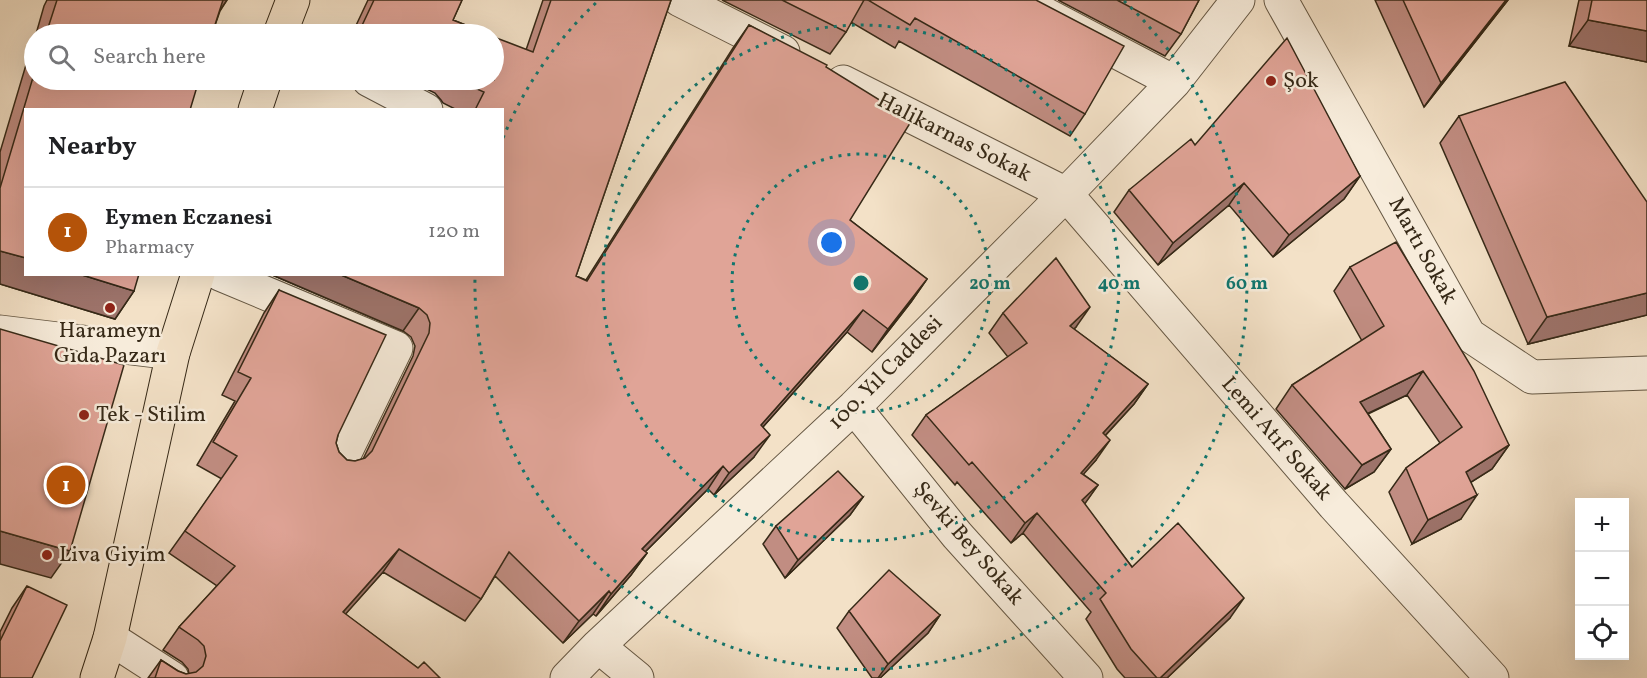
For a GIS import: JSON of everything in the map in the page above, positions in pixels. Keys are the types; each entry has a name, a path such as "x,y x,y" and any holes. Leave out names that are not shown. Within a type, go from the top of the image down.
{"main road":[{"path":"285,24 293,0"},
{"path":"256,108 262,90"},
{"path":"97,678 110,638 173,353 197,276"}],"street":[{"name":"Halikarnas Sokak","path":"681,0 1066,194"},
{"path":"1018,0 1174,82"},
{"name":"100. Yıl Caddesi","path":"567,678 598,646 854,407 1066,194 1174,82 1238,0"},
{"name":"Martı Sokak","path":"1281,0 1469,335 1532,377 1647,373"},
{"path":"388,90 422,108"},
{"name":"Lemi Atıf Sokak","path":"1066,194 1334,505 1492,678"},
{"path":"225,276 396,348 339,465"},
{"path":"0,332 173,353"},
{"name":"Şevki Bey Sokak","path":"854,407 957,535 1086,678"},
{"path":"110,638 172,678"},
{"path":"598,646 637,678"}],"building":[{"path":"57,0 223,0 215,24 49,24"},
{"path":"374,0 462,0 453,20 463,24 363,24"},
{"path":"551,0 671,0 576,276 587,281 749,25 827,65 826,67 912,120 850,220 927,279 888,329 863,310 761,425 770,435 729,473 723,466 642,549 647,553 611,594 609,591 579,621 509,552 481,599 399,549 343,612 418,668 424,662 440,678 155,678 161,660 186,674 196,672 203,666 206,656 204,646 179,627 235,566 185,531 237,456 213,442 251,378 238,372 279,290 386,335 336,443 339,452 347,460 355,461 365,458 372,451 429,333 430,323 427,315 419,308 344,276 504,276 504,108 476,108 484,92 479,90 504,90 504,41 533,52"},
{"path":"782,0 864,0 846,32"},
{"path":"868,0 1036,0 1124,46 1085,114 915,18 910,25"},
{"path":"1117,0 1199,0 1181,34"},
{"path":"1403,0 1506,0 1441,83"},
{"path":"1592,0 1647,0 1647,31 1588,20"},
{"path":"1287,38 1360,176 1289,235 1244,183 1173,243 1129,190 1191,139 1195,145"},
{"path":"1565,82 1647,202 1647,293 1547,317 1459,116"},
{"path":"29,90 196,90 191,108 24,108 24,257 0,251 0,188"},
{"path":"1396,242 1474,371 1509,445 1466,472 1477,495 1428,520 1406,468 1462,427 1423,371 1360,402 1391,449 1362,465 1292,385 1384,326 1350,267"},
{"path":"1056,258 1090,307 1070,326 1148,384 1103,433 1110,440 1081,473 1098,485 1082,500 1132,567 1178,523 1244,598 1160,678 1157,678 1131,649 1100,599 1106,593 1037,513 1025,523 972,462 969,465 926,415 1027,343 1003,313"},
{"path":"85,276 138,276 134,291"},
{"path":"0,329 124,365 70,551 0,531"},
{"path":"838,471 863,497 798,560 776,526"},
{"path":"889,570 940,615 888,664 849,611"},
{"path":"27,586 67,605 32,678 0,678 0,641"}],"place":[{"name":"Şok","path":"1271,81"},
{"name":"Harameyn Gıda Pazarı","path":"110,308"},
{"name":"Tek - Stilim","path":"84,415"},
{"name":"Eymen Eczanesi","path":"66,485"},
{"name":"Liva Giyim","path":"47,555"}]}
